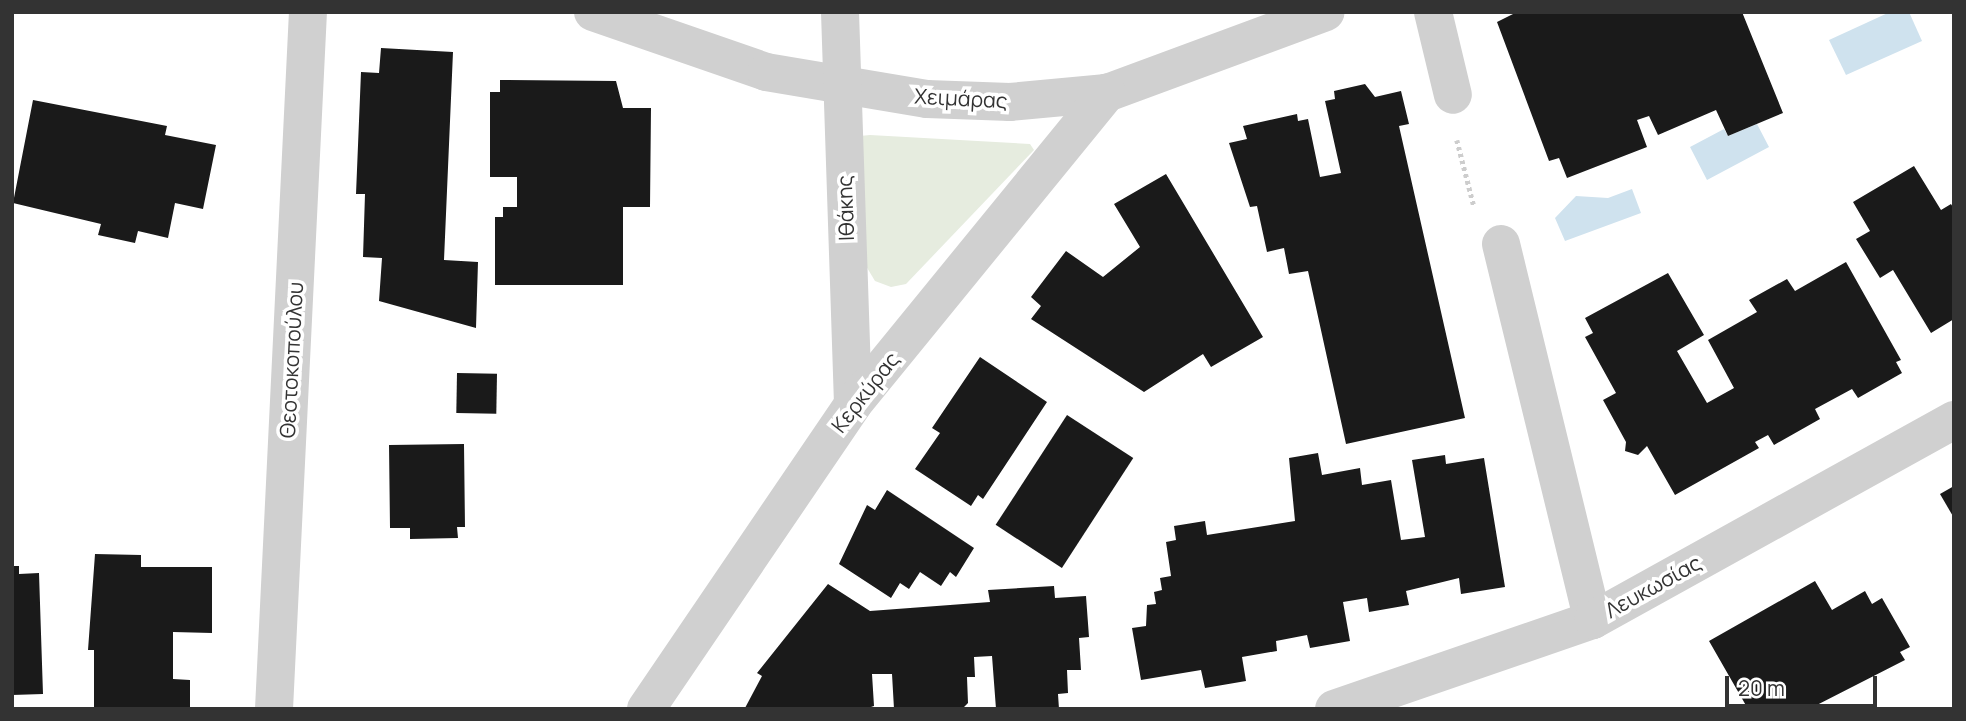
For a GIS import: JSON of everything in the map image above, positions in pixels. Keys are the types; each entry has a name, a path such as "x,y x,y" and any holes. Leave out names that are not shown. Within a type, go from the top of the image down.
{"street":[{"name":"Θεοτοκοπούλου","path":"274,709 308,12"},
{"name":"Χειμάρας","path":"593,12 766,72 941,100 1107,93 1326,12"},
{"name":"Ιθάκης","path":"840,12 840,84 853,404"},
{"path":"1433,12 1453,95"},
{"name":"Κερκύρας","path":"646,709 853,404 1107,93"},
{"path":"1501,244 1593,620"},
{"name":"Λευκωσίας","path":"1334,709 1593,620 1954,420"}],"path":[{"path":"1455,132 1474,207 1485,205"}],"shaded area":[{"path":"860,136 1030,144 1034,150 906,284 891,287 875,281 863,261"}],"water":[{"path":"1890,12 1909,12 1922,41 1846,75 1829,40"},
{"path":"1757,124 1769,147 1707,180 1690,147 1724,129 1728,136"},
{"path":"1632,189 1641,213 1565,241 1555,218 1576,196 1608,198"}],"building":[{"path":"1517,12 1742,12 1783,113 1728,136 1716,110 1658,135 1649,116 1637,120 1647,147 1567,178 1559,158 1549,161 1497,22"},
{"path":"381,48 453,52 444,260 478,262 476,328 379,301 382,258 363,257 365,194 356,194 361,72 379,73"},
{"path":"500,80 616,81 623,108 651,108 650,207 623,207 623,285 495,285 495,217 503,217 503,207 517,207 517,177 490,177 490,92 500,92"},
{"path":"1365,84 1375,97 1401,91 1409,124 1399,126 1465,418 1346,444 1308,271 1289,274 1284,248 1267,252 1257,206 1250,207 1229,143 1247,139 1243,126 1297,114 1298,121 1308,119 1320,177 1341,173 1325,101 1335,99 1334,91"},
{"path":"33,100 167,126 165,135 216,145 203,209 175,203 168,238 138,231 135,243 98,235 101,224 13,203"},
{"path":"1914,166 1941,210 1951,204 1954,209 1954,319 1931,333 1893,270 1880,278 1856,239 1870,231 1853,202"},
{"path":"1166,174 1263,337 1211,367 1203,354 1144,392 1031,319 1041,306 1031,297 1066,251 1103,277 1140,247 1114,204"},
{"path":"1846,262 1901,360 1896,362 1902,373 1858,398 1852,389 1815,409 1820,419 1774,445 1768,435 1755,442 1759,448 1675,495 1647,446 1638,455 1625,451 1626,442 1603,400 1616,393 1585,337 1593,333 1585,318 1668,273 1704,335 1677,351 1707,403 1734,388 1708,340 1757,312 1749,300 1787,279 1795,291"},
{"path":"980,357 1047,402 983,499 978,495 971,506 915,469 940,433 932,428"},
{"path":"457,373 497,374 496,414 456,413"},
{"path":"1067,415 1133,458 1062,568 996,525"},
{"path":"464,444 465,527 457,527 458,538 410,539 410,528 390,528 389,445"},
{"path":"1318,453 1322,475 1360,468 1362,485 1391,480 1401,540 1425,537 1412,460 1445,455 1446,464 1484,458 1505,587 1461,594 1459,578 1406,591 1409,605 1369,612 1367,598 1343,602 1350,641 1310,648 1307,635 1276,641 1277,651 1242,657 1246,681 1205,688 1201,670 1141,680 1132,628 1146,626 1147,605 1156,604 1154,592 1162,590 1160,578 1171,576 1166,542 1176,540 1174,526 1205,521 1207,535 1295,521 1289,458"},
{"path":"1954,486 1954,518 1940,494"},
{"path":"887,490 974,548 956,577 950,572 941,586 920,572 909,589 900,583 891,598 839,564 867,505 875,510"},
{"path":"95,554 141,555 141,567 212,567 212,633 173,632 173,679 190,680 190,709 94,709 94,650 88,650"},
{"path":"12,566 19,566 19,574 39,573 43,694 12,695"},
{"path":"1815,581 1832,610 1865,591 1872,604 1882,598 1910,647 1900,652 1905,660 1809,709 1748,709 1709,641"},
{"path":"828,584 870,611 990,602 988,590 1054,586 1055,598 1086,596 1089,637 1079,638 1081,670 1067,670 1068,693 1058,694 1059,709 996,709 992,656 974,657 975,677 967,677 968,703 962,709 894,709 892,674 872,674 874,706 865,709 745,708 762,676 757,673"}]}
